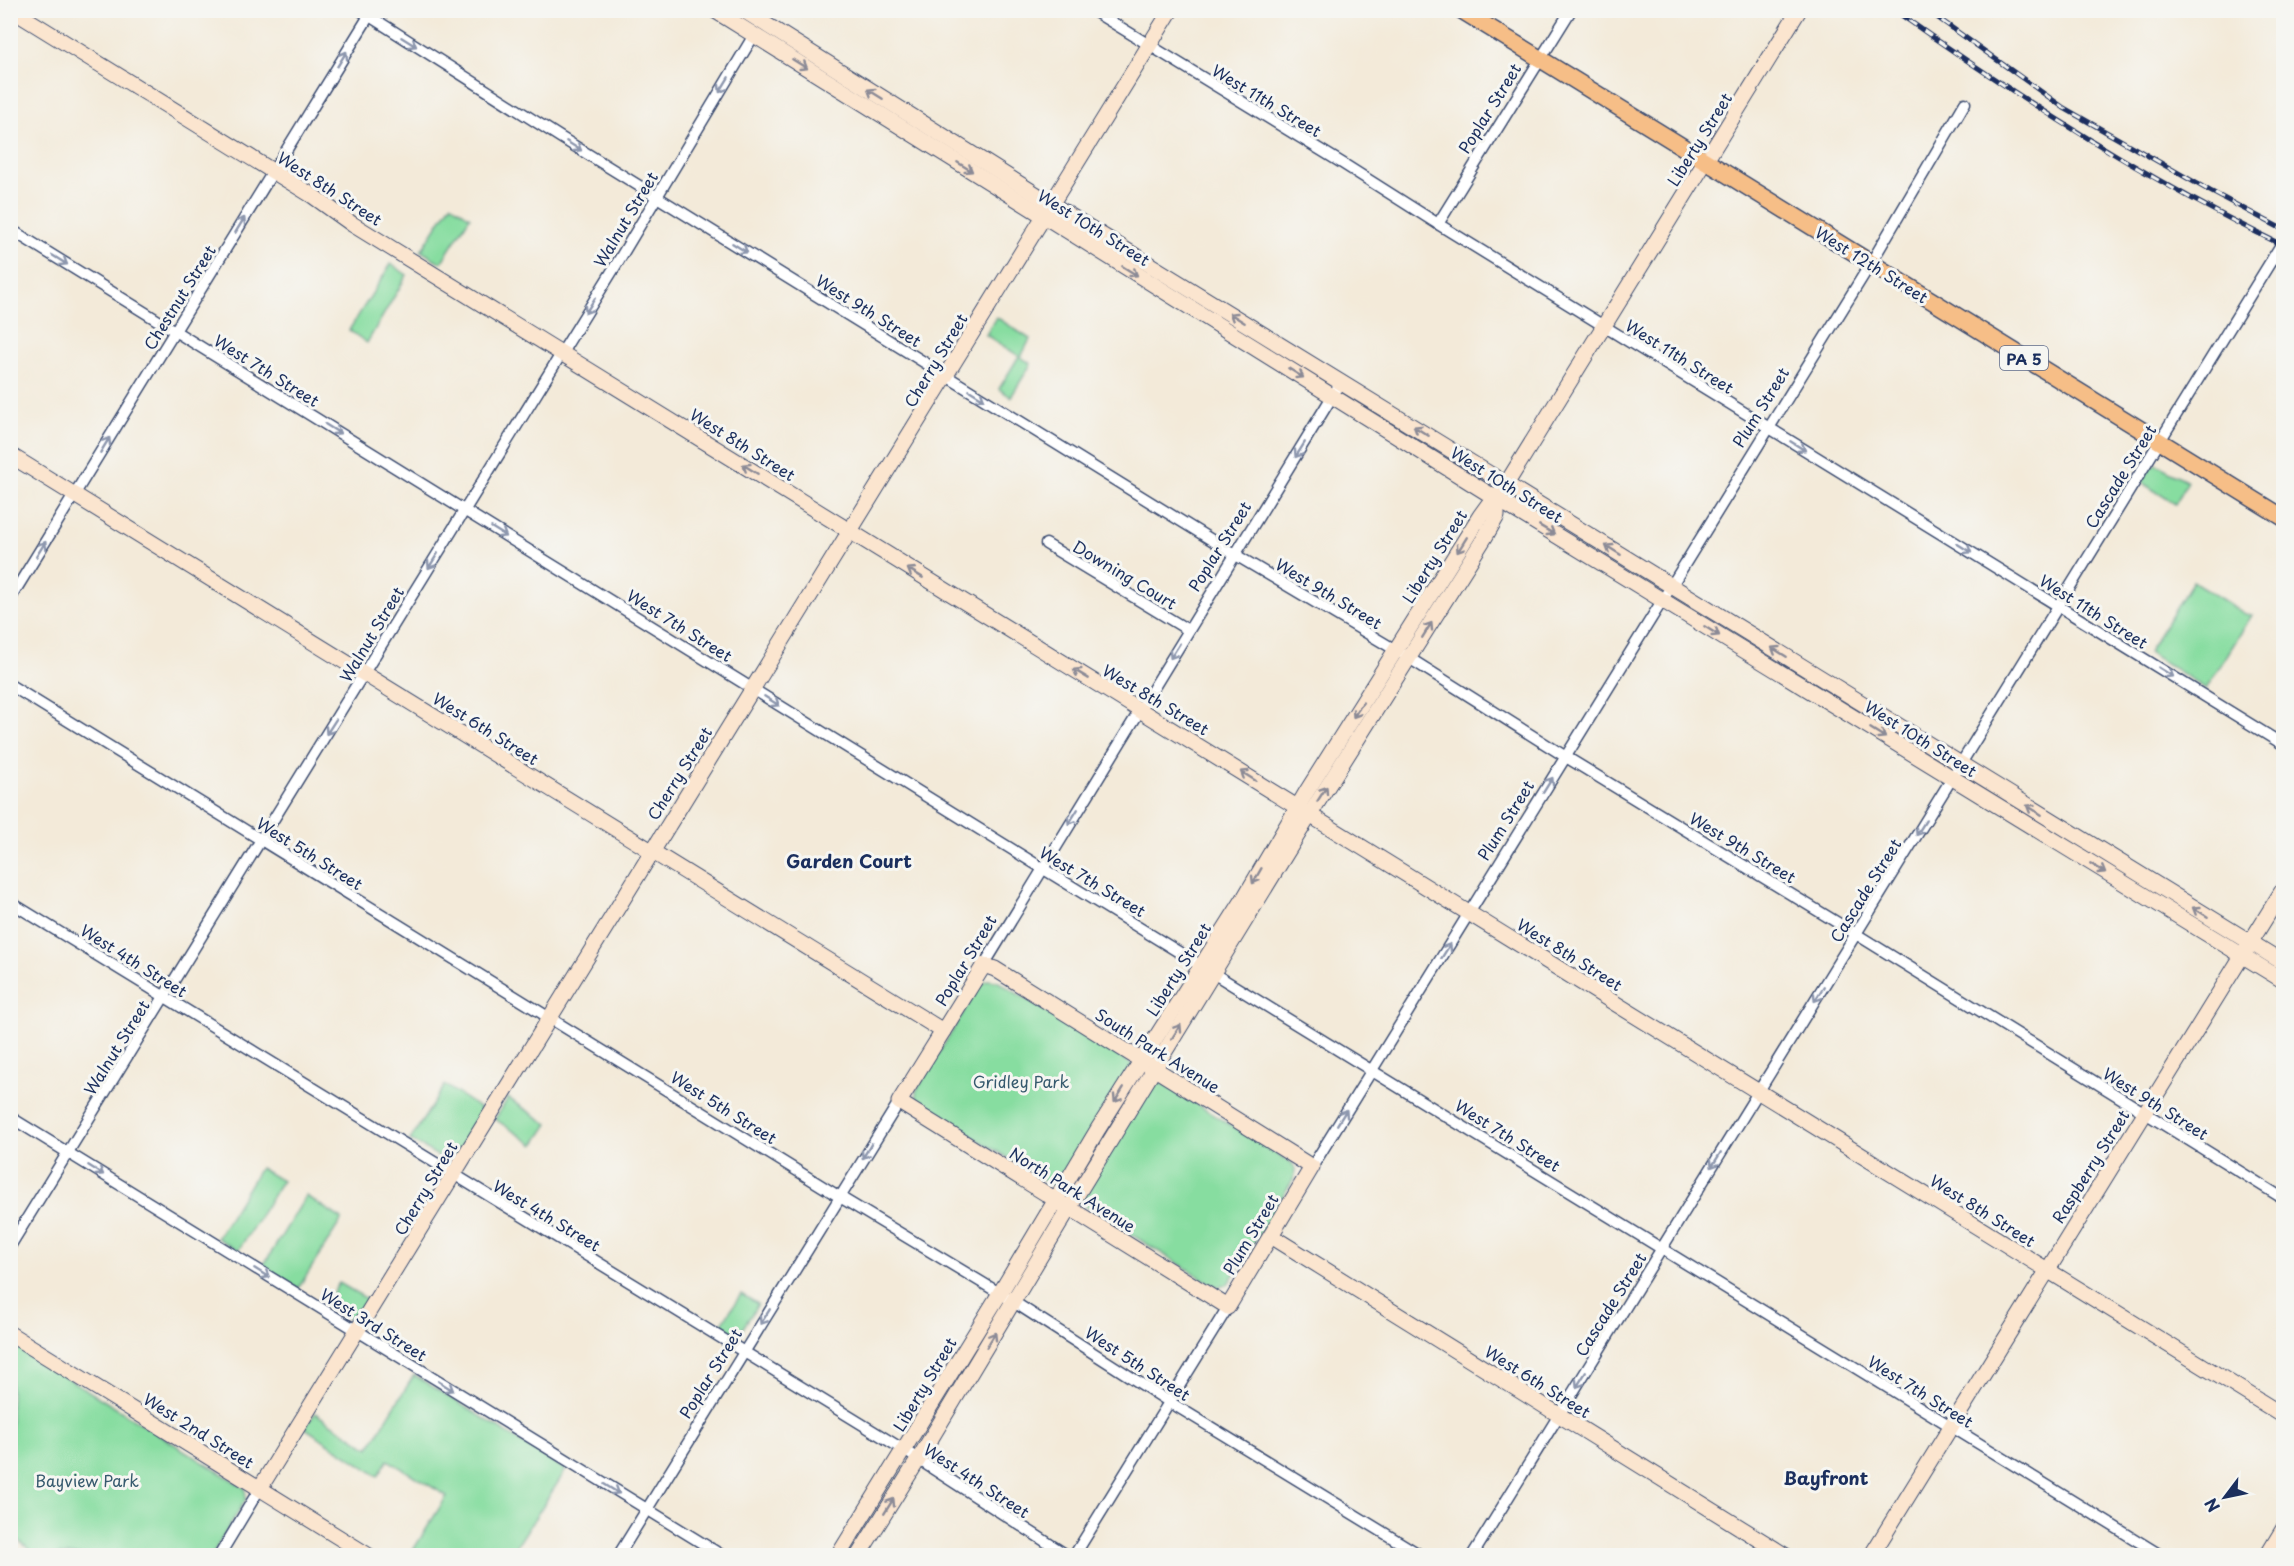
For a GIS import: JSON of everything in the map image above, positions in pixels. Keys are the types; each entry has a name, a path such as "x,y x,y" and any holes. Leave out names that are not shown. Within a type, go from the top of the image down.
{"main road":[{"name":"West 12th Street","path":"1461,10 2283,518"}],"street":[{"name":"West 8th Street","path":"12,10 849,532 2283,1416"},
{"name":"West 10th Street","path":"714,10 758,29 1048,211 1187,306 1497,500 2054,841 2246,949 2283,963"},
{"name":"West 10th Street","path":"743,10 758,29"},
{"name":"West 11th Street","path":"1092,10 1342,162 1438,224 2283,745"},
{"name":"Cherry Street","path":"219,1556 1172,10"},
{"name":"Poplar Street","path":"1438,224 1570,10"},
{"name":"Liberty Street","path":"858,1556 1155,1068 1243,900 1304,811 1403,654 1497,516 1497,500 1799,10"},
{"name":"Chestnut Street","path":"10,599 273,172 367,12"},
{"name":"West 9th Street","path":"367,12 657,196 1235,553 1403,654 1566,757 1856,933 2283,1199"},
{"name":"Walnut Street","path":"10,1246 69,1154 758,29"},
{"name":"Plum Street","path":"1074,1556 1769,428 1965,103"},
{"name":"West 10th Street","path":"1048,211 1196,293 2063,827 2246,949 2283,981"},
{"name":"West 7th Street","path":"10,230 2162,1556"},
{"name":"Cascade Street","path":"1472,1556 2283,240"},
{"path":"1187,306 1196,293"},
{"name":"Poplar Street","path":"618,1556 1341,382"},
{"name":"West 6th Street","path":"10,455 943,1031"},
{"name":"Downing Court","path":"1046,544 1188,630"},
{"path":"1806,689 1815,675"},
{"name":"West 5th Street","path":"10,685 1000,1293 1168,1401 1422,1556"},
{"path":"2054,841 2063,827"},
{"name":"Raspberry Street","path":"1871,1556 2283,888"},
{"name":"West 4th Street","path":"10,902 742,1353 904,1450 1068,1556"},
{"name":"South Park Avenue","path":"984,964 1312,1167"},
{"name":"Liberty Street","path":"838,1556 1141,1060 1207,969"},
{"name":"North Park Avenue","path":"899,1102 1228,1307"},
{"name":"West 3rd Street","path":"10,1117 723,1556"},
{"name":"West 6th Street","path":"1271,1236 1786,1556"},
{"name":"West 2nd Street","path":"10,1334 369,1556"},
{"path":"2267,1556 2283,1528"}],"green space":[{"path":"451,204 470,217 441,263 421,251"},
{"path":"391,264 407,275 367,343 349,330"},
{"path":"996,317 1030,339 1021,357 1031,364 1011,397 999,389 1019,356 986,335"},
{"path":"2156,464 2188,481 2175,504 2141,482 2151,467"},
{"path":"2193,581 2245,614 2252,615 2206,689 2148,652"},
{"name":"Gridley Park","path":"987,980 997,981 1292,1163 1295,1169 1294,1178 1228,1284 1220,1287 1213,1285 917,1102 916,1091 980,985"},
{"path":"445,1085 484,1111 454,1159 448,1162 410,1140"},
{"path":"508,1098 548,1124 534,1145 495,1119"},
{"path":"260,1168 282,1181 238,1251 217,1238"},
{"path":"306,1196 342,1219 298,1289 263,1266"},
{"path":"339,1283 369,1300 353,1321 325,1305"},
{"path":"741,1294 758,1304 738,1336 721,1325"},
{"name":"Bayview Park","path":"11,1343 245,1488 246,1499 212,1555 36,1555 11,1534"},
{"path":"414,1375 566,1470 511,1555 410,1555 447,1496 388,1460 378,1476 305,1428 315,1413 369,1448"}],"railway":[{"path":"1894,10 1988,75 2133,166 2284,246"},
{"path":"1927,10 2064,108 2284,230"}],"district":[{"name":"Garden Court","path":"849,860"},
{"name":"Bayfront","path":"1826,1477"}]}
